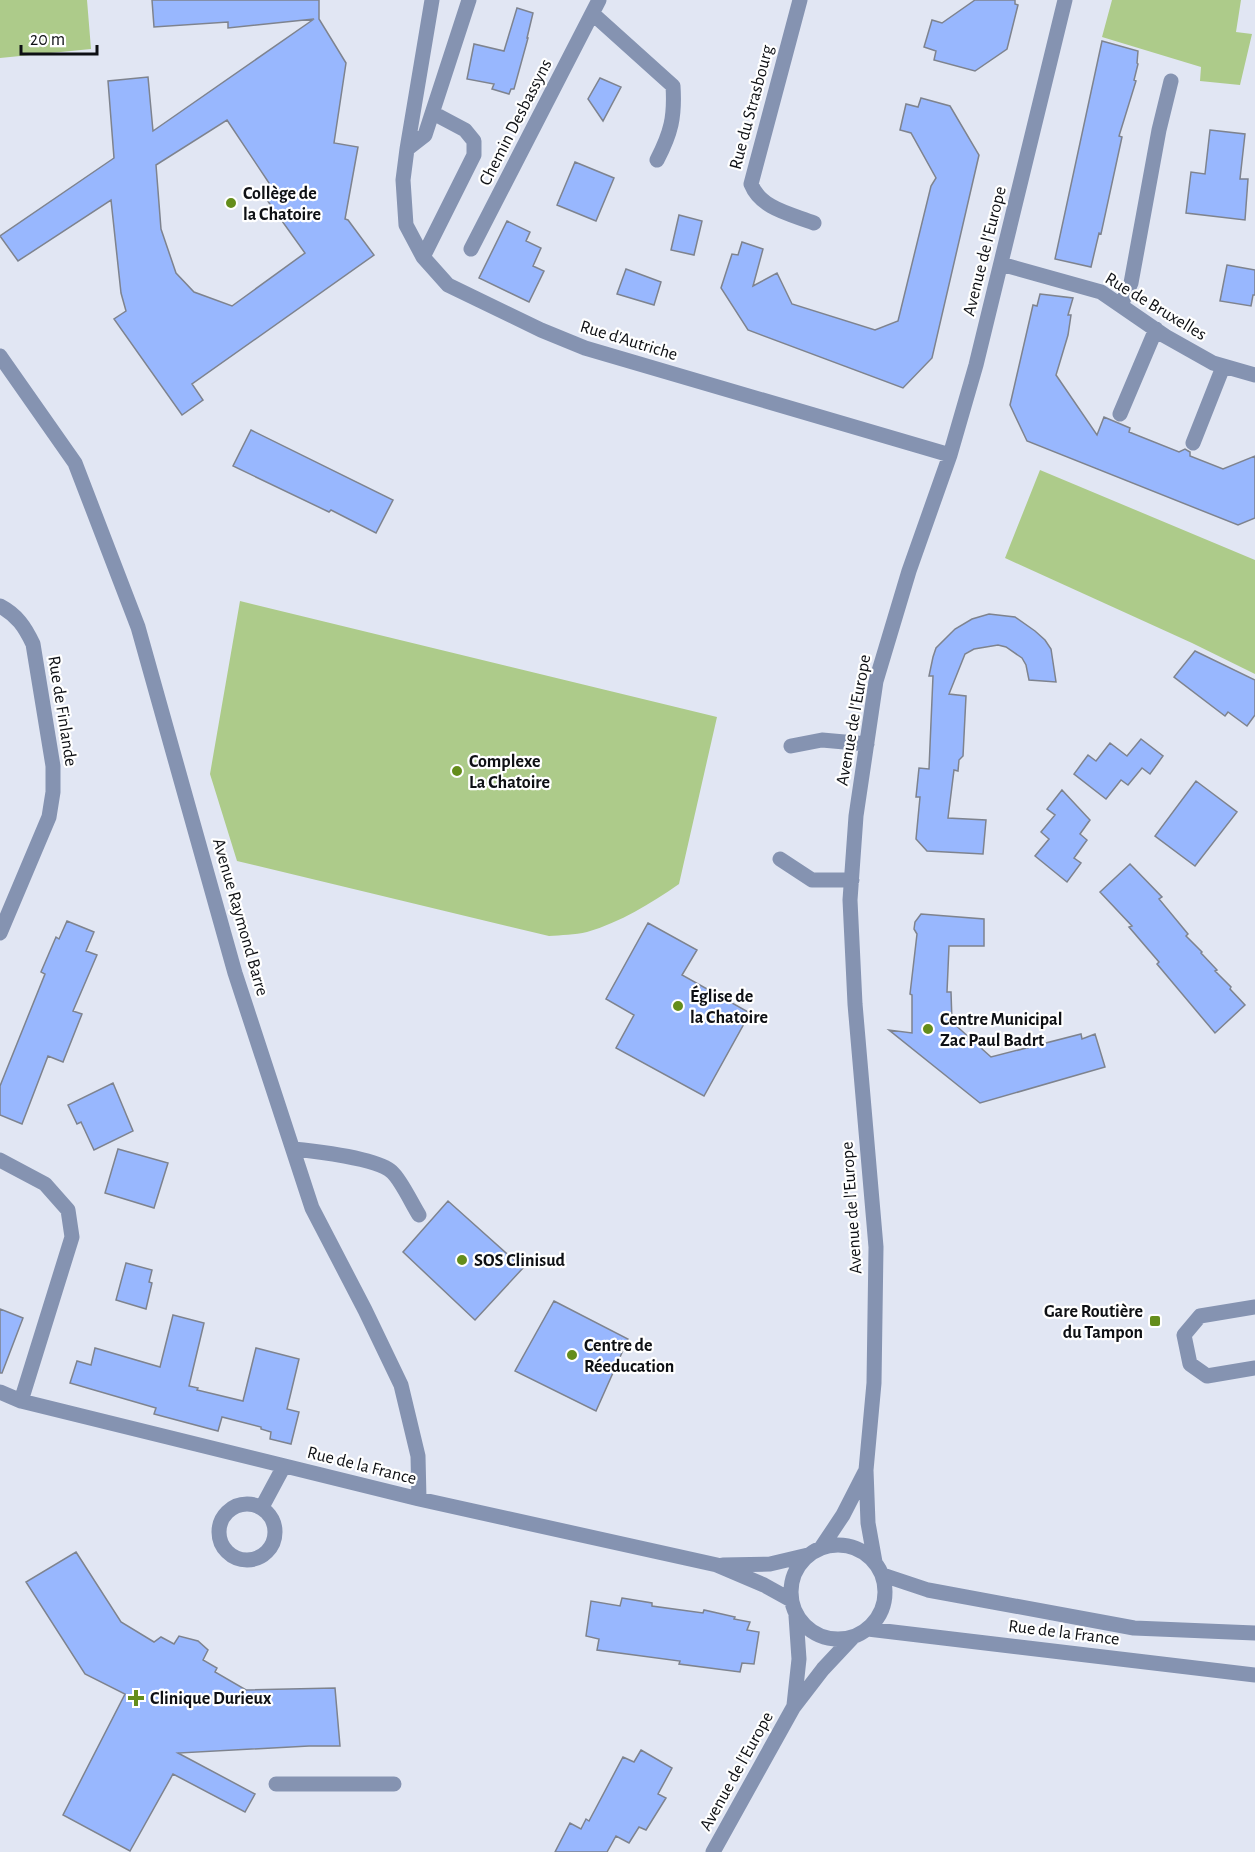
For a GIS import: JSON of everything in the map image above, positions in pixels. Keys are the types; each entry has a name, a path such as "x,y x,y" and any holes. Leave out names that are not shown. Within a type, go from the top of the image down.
{"street":[{"name":"Rue d'Autriche","path":"432,0 407,149 404,180 406,225 423,257 448,285 541,330 585,348 950,455"},
{"path":"407,149 425,135 469,0"},
{"name":"Rue du Strasbourg","path":"800,0 751,184 755,194 763,203 814,222"},
{"name":"Avenue de l'Europe","path":"879,1569 868,1523 866,1470 874,1383 876,1247 855,1004 850,900 856,816 876,681 909,571 950,455 976,365 1065,0"},
{"name":"Chemin Desbassyns","path":"471,249 596,7 673,86 675,112 669,138 657,160"},
{"path":"1121,305 1131,283 1159,130 1171,81"},
{"path":"423,257 474,155 474,141 465,130 433,113"},
{"name":"Rue de Bruxelles","path":"1000,264 1101,292 1134,316 1213,363 1255,375"},
{"path":"1120,414 1156,329"},
{"name":"Avenue Raymond Barre","path":"0,356 75,463 138,627 235,973 312,1208 365,1310 400,1385 418,1456 419,1499"},
{"path":"1193,443 1223,367"},
{"name":"Rue de Finlande","path":"0,606 12,612 25,626 33,644 53,766 49,817 0,933"},
{"path":"791,746 822,740 867,744"},
{"path":"780,859 812,879 852,880"},
{"path":"293,1149 324,1151 391,1170 419,1215"},
{"path":"0,1160 45,1184 68,1210 72,1237 21,1401"},
{"path":"1255,1307 1200,1316 1184,1335 1190,1364 1207,1376 1255,1368"},
{"name":"Rue de la France","path":"0,1392 21,1401 419,1499 717,1565 764,1585 791,1600"},
{"path":"262,1507 284,1466"},
{"name":"Avenue de l'Europe","path":"815,1552 843,1515 866,1470"},
{"path":"836,1545 851,1546 864,1552 879,1569 885,1590 884,1605 878,1618 868,1629 854,1637 840,1640 821,1636 804,1626 796,1616 790,1587 800,1564 815,1552 836,1545"},
{"name":"Rue de la France","path":"717,1565 770,1564 815,1552"},
{"name":"Rue de la France","path":"879,1569 928,1590 1134,1628 1255,1633"},
{"name":"Avenue de l'Europe","path":"793,1708 799,1659 796,1616"},
{"name":"Rue de la France","path":"868,1629 1255,1676"},
{"name":"Avenue de l'Europe","path":"713,1852 793,1708 823,1668 854,1637"},
{"path":"276,1784 394,1784"}],"green space":[{"path":"0,0 87,0 91,49 0,58"},
{"path":"1112,0 1241,0 1236,32 1252,34 1240,85 1200,81 1201,67 1102,37"},
{"path":"1040,470 1255,560 1255,674 1005,558"},
{"name":"Complexe La Chatoire","path":"240,601 717,717 679,884 623,918 600,928 582,933 549,936 237,861 210,774"}],"building":[{"path":"152,0 319,0 319,19 346,63 334,143 358,147 345,219 374,255 192,384 203,400 182,415 114,319 126,311 121,293 111,200 18,261 0,236 114,158 108,81 148,77 153,131 314,19 228,28 228,22 154,27","holes":["227,120 269,183 267,200 305,253 232,306 194,292 176,273 161,229 156,165"]},
{"path":"975,0 1015,0 1015,4 1018,5 1007,49 975,71 934,60 936,51 924,47 932,20 942,23"},
{"path":"517,8 533,13 514,89 511,89 509,94 492,89 494,84 467,79 474,44 504,51"},
{"path":"1102,41 1138,51 1138,64 1134,80 1136,81 1119,136 1122,137 1101,234 1099,233 1091,267 1055,259"},
{"path":"600,78 621,87 603,121 588,99"},
{"path":"921,98 950,106 979,155 932,358 903,388 748,330 721,288 732,254 738,255 742,242 763,249 753,286 777,273 792,304 875,330 898,321 931,186 936,178 911,133 900,130 906,104 918,107"},
{"path":"1210,130 1245,134 1240,179 1248,179 1245,220 1186,213 1191,172 1205,174"},
{"path":"575,162 614,178 596,221 557,205"},
{"path":"679,215 702,221 694,255 671,250"},
{"path":"507,221 530,232 526,241 541,248 533,266 544,271 529,302 479,278"},
{"path":"1227,265 1255,270 1255,295 1253,295 1251,306 1220,301"},
{"path":"626,269 661,282 654,305 617,294"},
{"path":"1040,294 1073,298 1068,315 1071,315 1068,335 1056,375 1097,435 1104,417 1130,428 1129,432 1179,452 1185,449 1190,452 1190,456 1223,469 1255,456 1255,518 1238,525 1027,441 1010,405 1033,305 1037,306"},
{"path":"251,430 393,500 376,533 233,466"},
{"path":"989,614 1015,617 1045,640 1051,649 1056,682 1029,680 1022,658 1006,647 998,645 974,649 965,654 949,694 966,696 963,756 959,760 958,771 954,770 948,818 986,820 983,854 927,851 916,839 920,797 916,797 919,768 929,769 933,676 929,676 933,657 936,648 955,629 972,619"},
{"path":"1195,651 1255,680 1255,715 1247,726 1228,712 1225,716 1174,677"},
{"path":"1141,739 1163,756 1150,774 1142,768 1128,785 1121,780 1106,799 1074,774 1088,755 1096,761 1110,743 1127,756"},
{"path":"1196,781 1237,812 1195,866 1155,836"},
{"path":"1062,790 1090,820 1080,834 1087,840 1074,858 1081,863 1067,882 1035,856 1049,839 1041,832 1055,815 1047,809"},
{"path":"1130,864 1162,897 1159,899 1188,934 1186,936 1245,1005 1215,1033 1157,964 1159,962 1129,927 1132,926 1100,892"},
{"path":"921,914 984,919 984,946 949,946 947,992 951,992 952,1022 991,1057 1081,1034 1082,1039 1095,1034 1105,1067 980,1103 889,1030 912,1033 912,995 910,994 917,934 914,929 915,922"},
{"path":"67,921 94,932 86,951 97,955 73,1011 82,1014 63,1062 48,1056 22,1124 0,1115 0,1086 45,974 41,972 56,937 59,939"},
{"name":"Église de la Chatoire","path":"648,923 697,950 682,975 750,1013 704,1096 616,1048 634,1015 606,999"},
{"path":"113,1083 133,1131 94,1150 81,1122 77,1124 68,1105"},
{"path":"118,1149 168,1163 154,1208 105,1193"},
{"name":"SOS Clinisud","path":"448,1201 523,1268 475,1320 403,1252"},
{"path":"126,1263 152,1270 149,1282 152,1283 146,1309 116,1300"},
{"name":"Centre de Réeducation","path":"554,1301 628,1339 596,1411 515,1371"},
{"path":"0,1309 23,1318 2,1373 0,1373"},
{"path":"173,1315 204,1323 189,1386 198,1388 197,1390 243,1401 256,1348 299,1359 287,1409 299,1412 291,1444 270,1439 271,1432 261,1427 222,1417 218,1431 154,1414 156,1408 70,1383 77,1361 91,1365 95,1348 160,1367"},
{"path":"76,1552 121,1622 154,1642 161,1637 174,1644 179,1636 198,1641 208,1650 203,1660 217,1668 215,1672 246,1690 335,1688 340,1746 178,1753 255,1794 245,1812 173,1774 130,1851 63,1815 125,1694 85,1674 26,1582"},
{"path":"622,1598 652,1603 652,1606 703,1613 704,1610 750,1622 747,1630 759,1632 754,1664 742,1663 740,1672 597,1650 599,1639 586,1636 591,1601 620,1606"},
{"path":"641,1750 672,1768 658,1794 666,1798 646,1830 639,1827 629,1843 616,1836 607,1852 555,1852 570,1823 581,1829 586,1819 589,1821 623,1757 634,1762"}],"place":[{"name":"Collège de la Chatoire","path":"231,203"},
{"name":"Complexe La Chatoire","path":"457,771"},
{"name":"Église de la Chatoire","path":"678,1006"},
{"name":"Centre Municipal Zac Paul Badrt","path":"928,1029"},
{"name":"SOS Clinisud","path":"462,1260"},
{"name":"Gare Routière du Tampon","path":"1155,1321"},
{"name":"Centre de Réeducation","path":"572,1355"},
{"name":"Clinique Durieux","path":"136,1698"}]}
